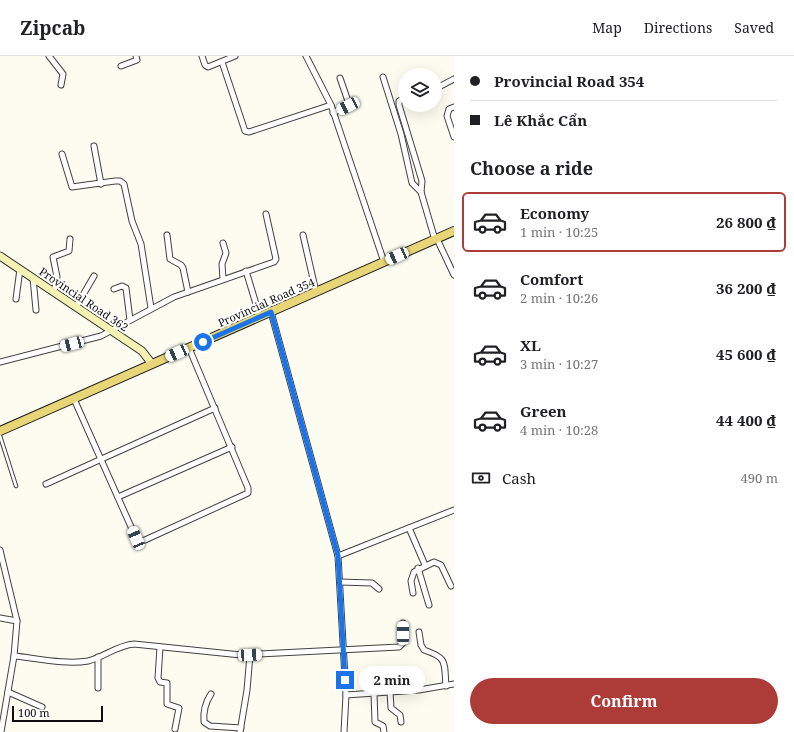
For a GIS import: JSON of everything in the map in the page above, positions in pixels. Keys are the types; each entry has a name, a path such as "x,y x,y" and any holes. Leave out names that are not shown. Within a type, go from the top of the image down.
{"main road":[{"name":"Provincial Road 354","path":"0,431 454,231"},
{"name":"Provincial Road 362","path":"0,256 142,351 152,364"}],"street":[{"path":"49,56 63,74 61,85"},
{"path":"121,66 134,62 137,60 136,56"},
{"path":"202,56 205,65 208,67 235,56"},
{"path":"306,56 331,105 384,262"},
{"path":"222,62 245,131 249,132 331,105"},
{"path":"383,77 400,134 412,183 421,192"},
{"path":"334,113 349,104 340,78"},
{"path":"442,85 454,79"},
{"path":"454,106 449,109 447,116 454,137"},
{"path":"401,112 422,182 421,192 436,239 454,275"},
{"path":"94,146 101,184"},
{"path":"62,154 72,187 120,181 124,184 132,221 141,244 151,308"},
{"path":"0,362 101,336 151,308 188,292 272,263 276,259 266,214"},
{"path":"167,235 170,259 181,265 183,268 188,292"},
{"path":"303,235 316,292"},
{"path":"54,292 57,277 53,257 69,251 70,239"},
{"path":"223,243 226,253 222,264 223,279"},
{"path":"16,299 20,269"},
{"path":"246,271 260,317"},
{"path":"76,307 94,276"},
{"path":"33,278 36,310"},
{"path":"114,289 122,286 126,288 130,320"},
{"path":"271,312 338,556 346,695 344,732"},
{"path":"74,399 136,538 140,541 243,497 248,493 248,488 189,348"},
{"path":"46,484 215,408"},
{"path":"118,497 232,447"},
{"path":"338,556 454,510"},
{"path":"409,528 425,565"},
{"path":"0,550 17,621 14,656 1,732"},
{"path":"413,593 412,576 418,568 434,562 438,563 451,586"},
{"path":"418,568 429,605"},
{"path":"340,582 372,583 380,589"},
{"path":"0,618 17,621"},
{"path":"14,656 84,661 130,644 250,655 399,647 403,643 403,623"},
{"path":"419,632 421,645 424,650 436,653 444,661 446,686"},
{"path":"160,647 158,678 160,682 167,683 167,704 179,708 175,729"},
{"path":"211,694 206,702 203,713 204,722 210,726 240,730 247,690 250,655"},
{"path":"98,657 98,688"},
{"path":"346,695 390,692 454,684"},
{"path":"8,692 42,707"},
{"path":"390,692 391,708 400,715 401,722"},
{"path":"374,693 375,722 383,726 384,732"}],"lane":[{"path":"0,436 16,486"}],"route":[{"path":"203,342 271,312 338,556 345,680"}]}
